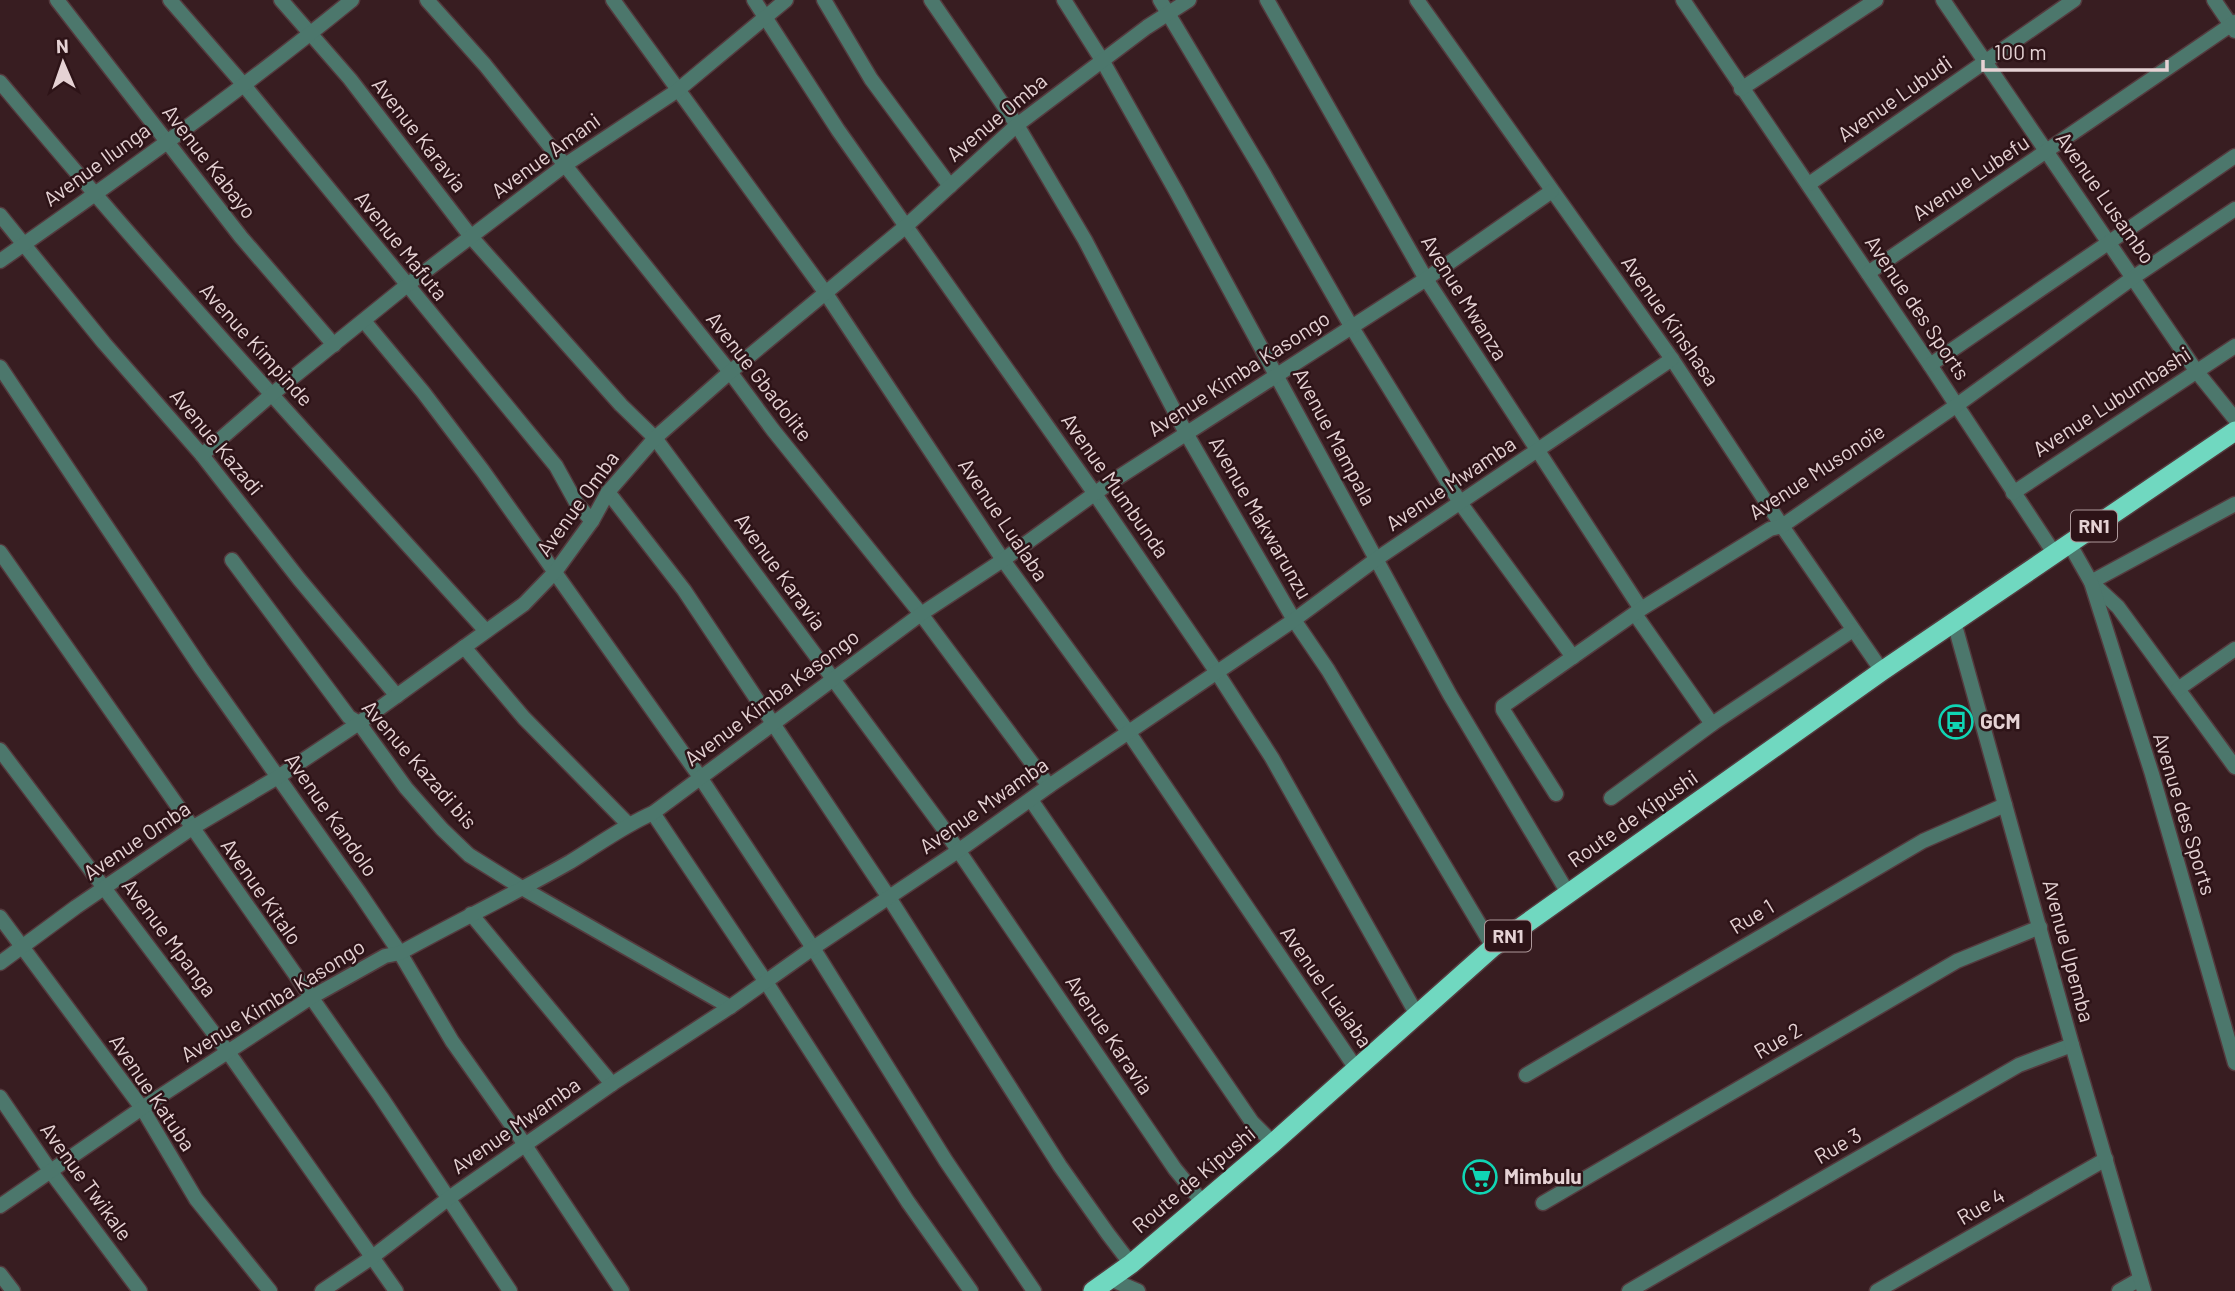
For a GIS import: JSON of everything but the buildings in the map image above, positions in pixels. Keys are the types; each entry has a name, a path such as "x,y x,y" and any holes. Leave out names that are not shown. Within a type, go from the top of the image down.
{"highway":[{"name":"Route de Kipushi","path":"1093,1291 1131,1264 1273,1143 1493,947 1882,671 2235,431"}],"street":[{"name":"Avenue Kabayo","path":"57,0 242,237 334,345"},
{"name":"Avenue Mafuta","path":"170,0 243,84 556,467 577,504 592,521"},
{"name":"Avenue Karavia","path":"281,0 350,79 472,238 621,405 655,438 941,825 1175,1169 1203,1203"},
{"name":"Avenue Ilunga","path":"0,261 243,84 352,0"},
{"name":"Avenue Gbadolite","path":"427,0 485,65 730,372 773,430 921,614 1049,786"},
{"name":"Avenue Lualaba","path":"612,0 825,292 1003,560 1129,733 1355,1068"},
{"name":"Avenue Mumbunda","path":"754,0 838,130 1095,494 1216,671 1272,758 1416,1013"},
{"name":"Avenue Amani","path":"202,455 271,395 406,286 565,165 678,90 786,0"},
{"path":"824,0 871,79 950,186"},
{"name":"Avenue Makwarunzu","path":"931,0 1017,125 1085,240 1186,433 1294,620 1349,704 1493,947"},
{"name":"Avenue Mampala","path":"1064,0 1102,60 1450,695 1568,893"},
{"path":"1160,0 1351,326 1461,504 1573,657"},
{"name":"Avenue Omba","path":"0,963 104,887 192,828 278,777 359,723 524,604 555,572 592,521 608,492 655,438 905,227 1017,125 1102,60 1189,0"},
{"name":"Avenue Mwanza","path":"1267,0 1426,279 1712,724"},
{"name":"Avenue Kinshasa","path":"1417,0 1672,359 1882,671"},
{"name":"Avenue des Sports","path":"1683,0 1957,405 2013,493 2091,583 2152,774 2235,1063"},
{"path":"1741,89 1876,0"},
{"name":"Avenue Lusambo","path":"1943,0 2111,242 2197,372 2235,419"},
{"name":"Avenue Lubudi","path":"1809,184 2074,0"},
{"path":"2214,0 2234,26"},
{"name":"Avenue Lubefu","path":"1868,273 2234,26"},
{"name":"Avenue Kimpinde","path":"0,82 93,194 486,631"},
{"path":"1930,365 2235,156"},
{"name":"Avenue Kimba Kasongo","path":"0,1206 142,1108 310,998 385,956 400,953 522,888 628,824 653,813 921,614 1186,433 1426,279 1552,191"},
{"name":"Avenue Musonoïe","path":"1556,794 1502,708 1638,612 1770,529 1782,526 1957,405 2134,276 2235,209"},
{"name":"Avenue Kazadi","path":"0,215 104,343 202,455 299,579 397,696"},
{"path":"365,321 445,421 700,777 813,948 946,1161 1034,1291"},
{"name":"Avenue Lubumbashi","path":"2013,493 2235,346"},
{"name":"Avenue Mwamba","path":"323,1291 449,1198 612,1084 730,1007 888,896 958,851 1216,671 1294,620 1375,560 1672,359"},
{"name":"Avenue Kandolo","path":"0,368 201,668 400,953 452,1041 526,1146 622,1291"},
{"path":"608,492 684,590 888,896 1060,1166 1131,1264"},
{"path":"2235,504 2091,583 2118,607 2235,767"},
{"name":"Avenue Kitalo","path":"0,552 449,1198 510,1291"},
{"name":"Avenue Kazadi bis","path":"232,560 349,717 359,723 406,788 469,855 730,1007"},
{"name":"Avenue Upemba","path":"1954,622 2142,1285"},
{"path":"1611,798 1712,724 1853,630"},
{"path":"464,648 524,718 628,824"},
{"path":"2178,689 2235,649"},
{"name":"Avenue Mpanga","path":"0,751 228,1052 396,1291"},
{"path":"1031,800 1252,1122 1273,1143"},
{"name":"Rue 1","path":"1526,1075 1923,841 2005,805"},
{"path":"653,813 908,1202 971,1291"},
{"path":"471,914 612,1084"},
{"name":"Avenue Katuba","path":"0,917 142,1108 197,1199 270,1291"},
{"name":"Rue 2","path":"1543,1203 1957,961 2040,927"},
{"name":"Rue 3","path":"1629,1291 2019,1065 2072,1045"},
{"name":"Avenue Twikale","path":"0,1097 51,1172 140,1291"},
{"name":"Rue 4","path":"1877,1291 2106,1159"},
{"path":"0,1274 13,1291"},
{"path":"1110,1279 1138,1291"},
{"path":"2119,1291 2142,1285"}],"place":[{"name":"GCM","path":"1956,722"},
{"name":"Mimbulu","path":"1480,1177"}]}
